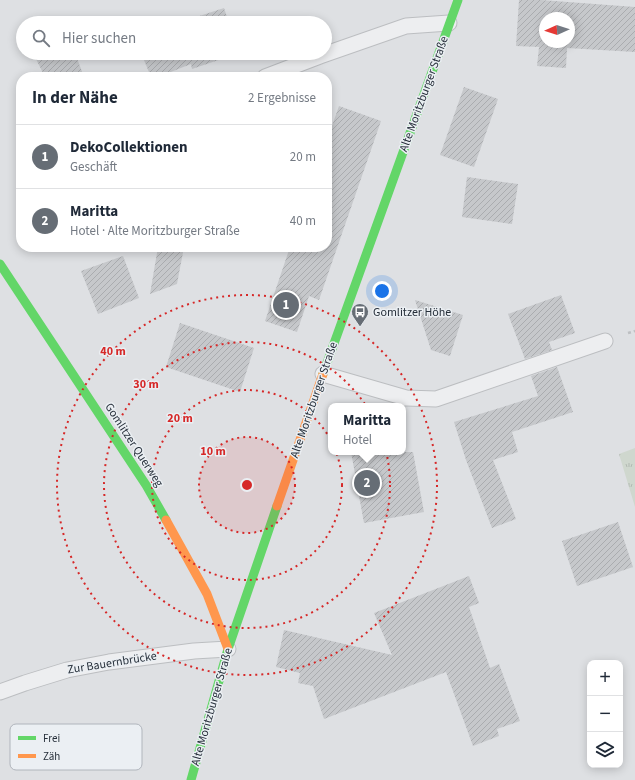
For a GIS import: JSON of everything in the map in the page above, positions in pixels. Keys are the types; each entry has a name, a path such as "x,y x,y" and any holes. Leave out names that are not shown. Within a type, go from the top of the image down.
{"main road":[{"name":"Alte Moritzburger Straße","path":"191,780 228,649 323,374 458,0"},
{"name":"Gomlitzer Querweg","path":"0,264 146,485 207,594 228,649"}],"lane":[{"name":"Alte Moritzburger Straße","path":"332,52 406,26 449,23"},
{"name":"Alte Moritzburger Straße","path":"279,72 310,60"},
{"path":"323,374 406,398 436,399 605,341"},
{"name":"Zur Bauernbrücke","path":"0,692 67,670 109,662 194,651 228,649"}],"green space":[{"path":"635,448 635,507 619,454"}],"building":[{"path":"519,0 541,0 635,7 635,52 567,48 575,48 575,12 539,12 539,47 516,46"},
{"path":"224,8 227,16 199,16"},
{"path":"539,47 567,48 566,68 537,66"},
{"path":"36,60 78,60 82,72 42,72"},
{"path":"144,60 218,60 192,69 191,64 171,72 149,72"},
{"path":"464,87 498,99 474,167 440,155"},
{"path":"339,106 381,121 319,300 309,296 297,332 265,321 288,252 332,252 332,126"},
{"path":"467,177 518,184 512,224 462,217"},
{"path":"157,252 183,252 177,284 150,294"},
{"path":"123,256 139,298 98,314 81,271"},
{"path":"561,295 575,333 549,342 552,350 525,359 508,314"},
{"path":"415,300 463,315 450,356 431,350"},
{"path":"180,323 254,348 240,392 166,367"},
{"path":"557,367 573,412 512,432 518,452 493,460 516,519 492,528 466,460 454,422 538,396 531,376"},
{"path":"406,452 413,452 424,512 364,523 352,455 406,455"},
{"path":"618,522 633,567 577,586 562,541"},
{"path":"469,576 479,603 469,607 490,668 499,664 520,721 497,729 499,736 473,746 446,672 324,719 313,686 298,683 300,673 276,667 284,630 392,655 374,613"}],"traffic: fast":[{"path":"323,374 458,0"},
{"path":"0,264 146,485 166,520"},
{"path":"191,780 228,649 277,506"}],"traffic: slow":[{"path":"277,506 323,374"},
{"path":"166,520 207,594 228,649"}],"place":[{"name":"DekoCollektionen","path":"286,305"},
{"name":"Gomlitzer Höhe","path":"360,327"},
{"name":"Maritta","path":"367,483"}]}
